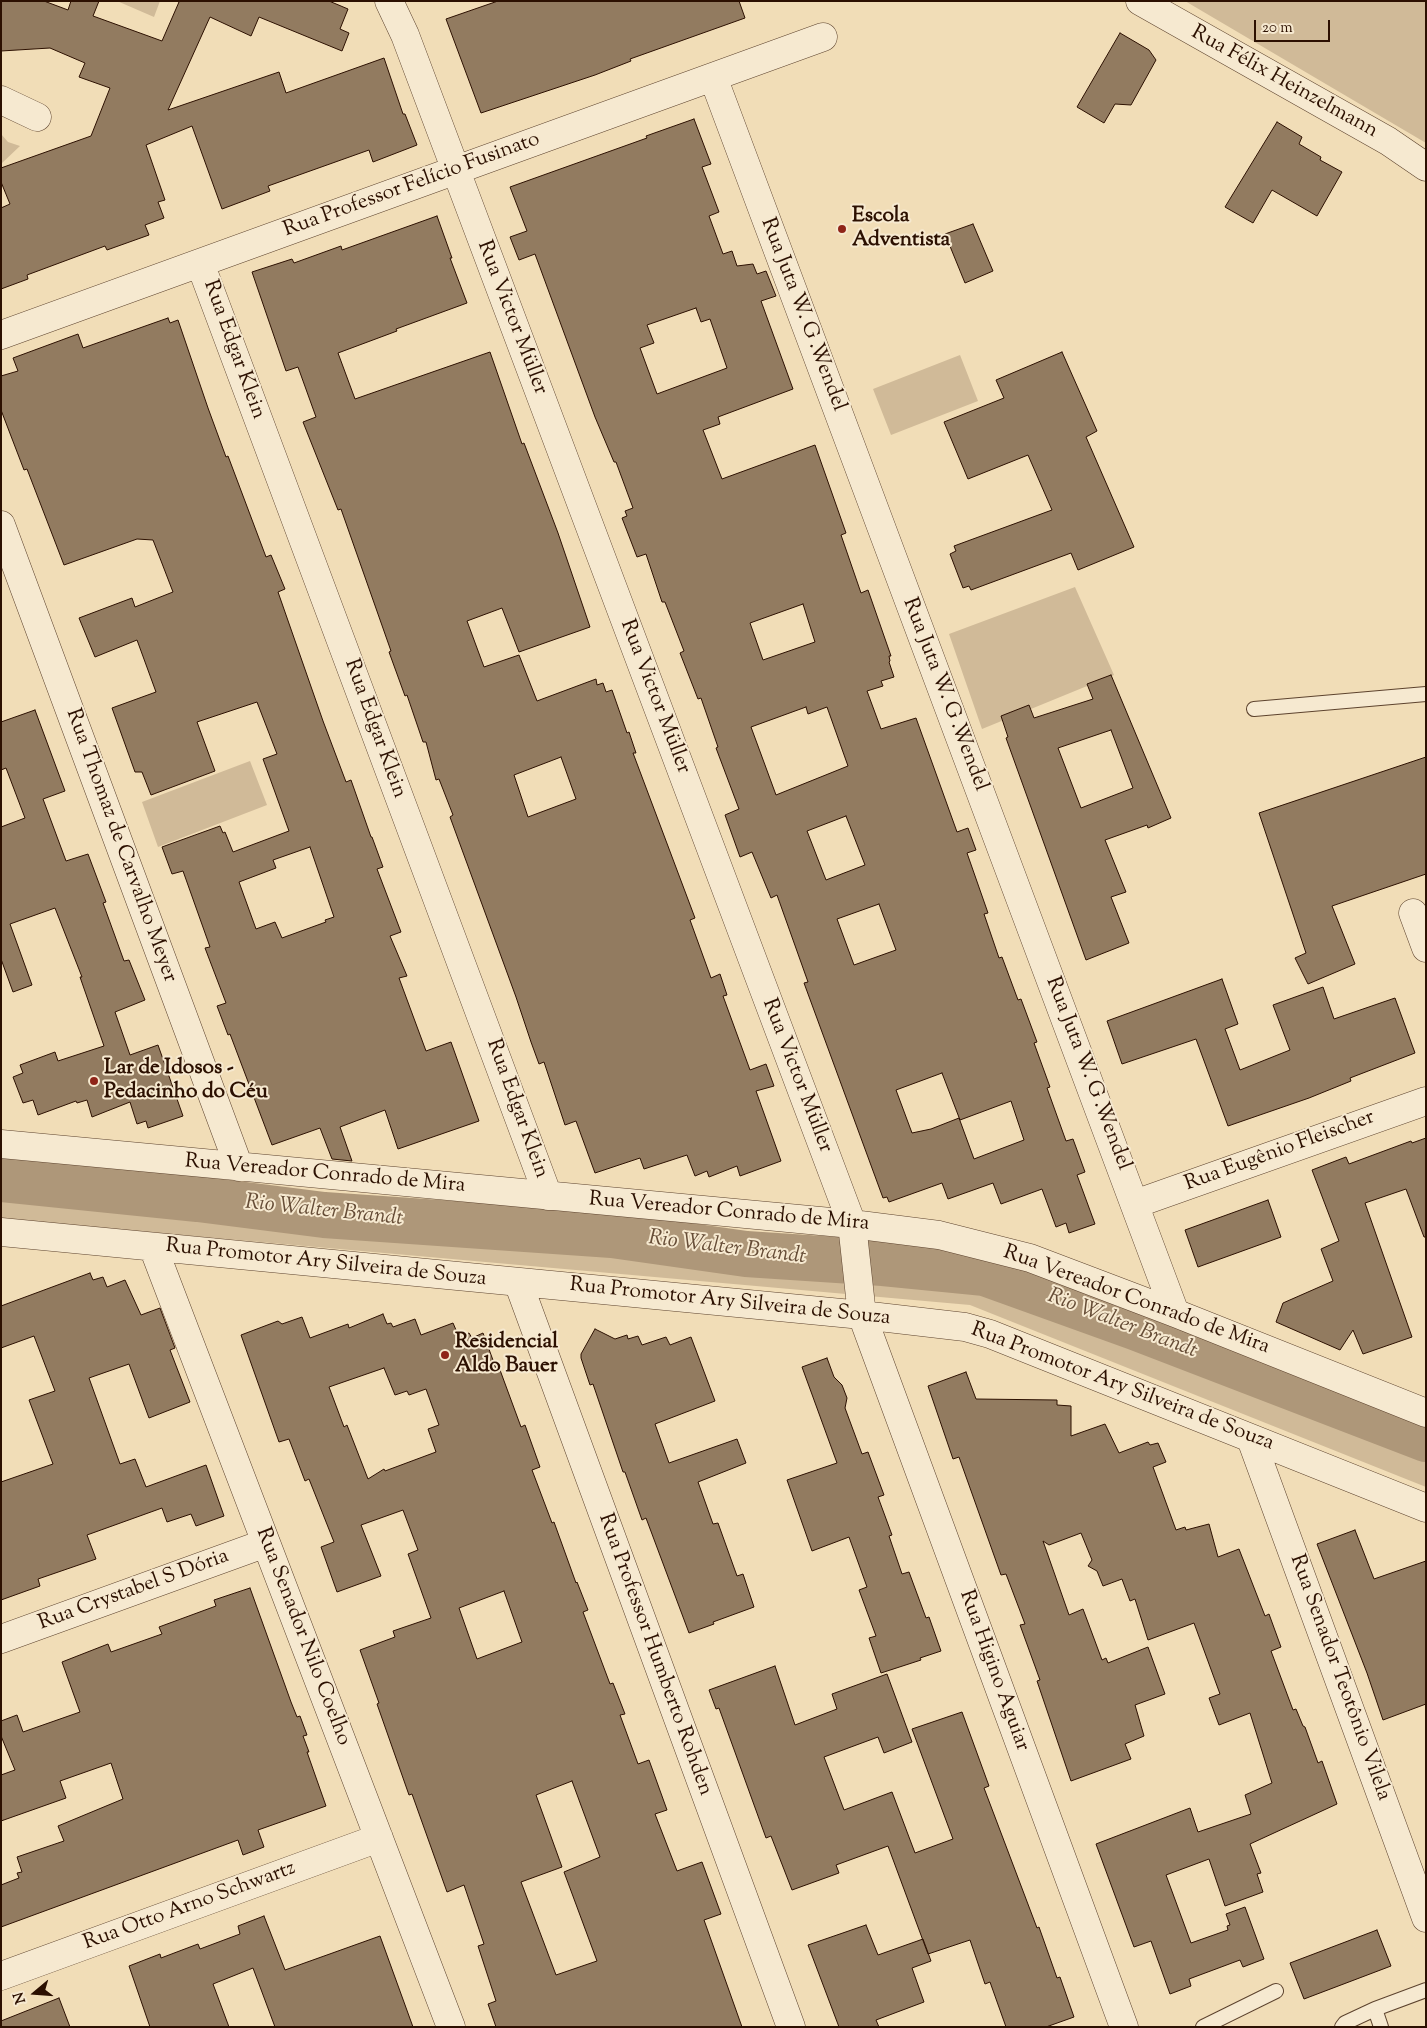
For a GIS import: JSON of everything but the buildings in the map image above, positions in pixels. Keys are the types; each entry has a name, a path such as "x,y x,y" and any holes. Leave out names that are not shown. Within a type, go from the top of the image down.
{"street":[{"name":"Rua Victor Müller","path":"389,1 405,34 852,1224 862,1315"},
{"name":"Rua Félix Heinzelmann","path":"1140,1 1388,141 1426,167"},
{"name":"Rua Professor Felício Fusinato","path":"1,335 823,37"},
{"name":"Rua Juta W. G .Wendel","path":"713,77 1176,1313"},
{"path":"1,100 36,117"},
{"name":"Rua Edgar Klein","path":"200,263 548,1196"},
{"name":"Rua Thomaz de Carvalho Meyer","path":"1,525 239,1167"},
{"path":"1413,914 1426,948"},
{"name":"Rua Eugênio Fleischer","path":"1135,1204 1426,1101"},
{"name":"Rua Vereador Conrado de Mira","path":"1,1144 852,1224 939,1235 1030,1258 1176,1313 1426,1413"},
{"name":"Rua Promotor Ary Silveira de Souza","path":"1,1232 862,1315 965,1327 990,1334 1426,1508"},
{"name":"Rua Senador Nilo Coelho","path":"153,1247 451,2027"},
{"name":"Rua Professor Humberto Rohden","path":"518,1282 791,2027"},
{"name":"Rua Higino Aguiar","path":"862,1315 1124,2027"},
{"name":"Rua Senador Teotônio Vilela","path":"1251,1439 1426,1918"},
{"name":"Rua Crystabel S Dória","path":"1,1639 266,1543"},
{"name":"Rua Otto Arno Schwartz","path":"1,1976 379,1838"}],"lane":[{"path":"1254,709 1426,694"},
{"path":"1342,2027 1345,2023 1375,2009 1426,1990"},
{"path":"1203,2027 1276,1991"},
{"path":"1375,2009 1381,2027"}],"shaded area":[{"path":"117,1 160,1 154,17"},
{"path":"1185,1 1426,1 1426,143 1353,100"},
{"path":"1,134 8,142 20,146 1,164"},
{"path":"960,355 978,401 891,435 873,389"},
{"path":"1075,587 1114,675 982,729 949,634"},
{"path":"250,761 267,805 158,847 142,802"},
{"path":"1,1166 1008,1270 1426,1433 1426,1487 970,1305 1,1219"}],"waterway":[{"name":"Rio Walter Brandt","path":"1,1179 198,1199 324,1215 612,1235 746,1254 883,1263 985,1273 1135,1327 1426,1439"}],"place":[{"name":"Escola Adventista","path":"842,229"},
{"name":"Lar de Idosos - Pedacinho do Céu","path":"94,1081"},
{"name":"Residencial Aldo Bauer","path":"445,1355"}]}
